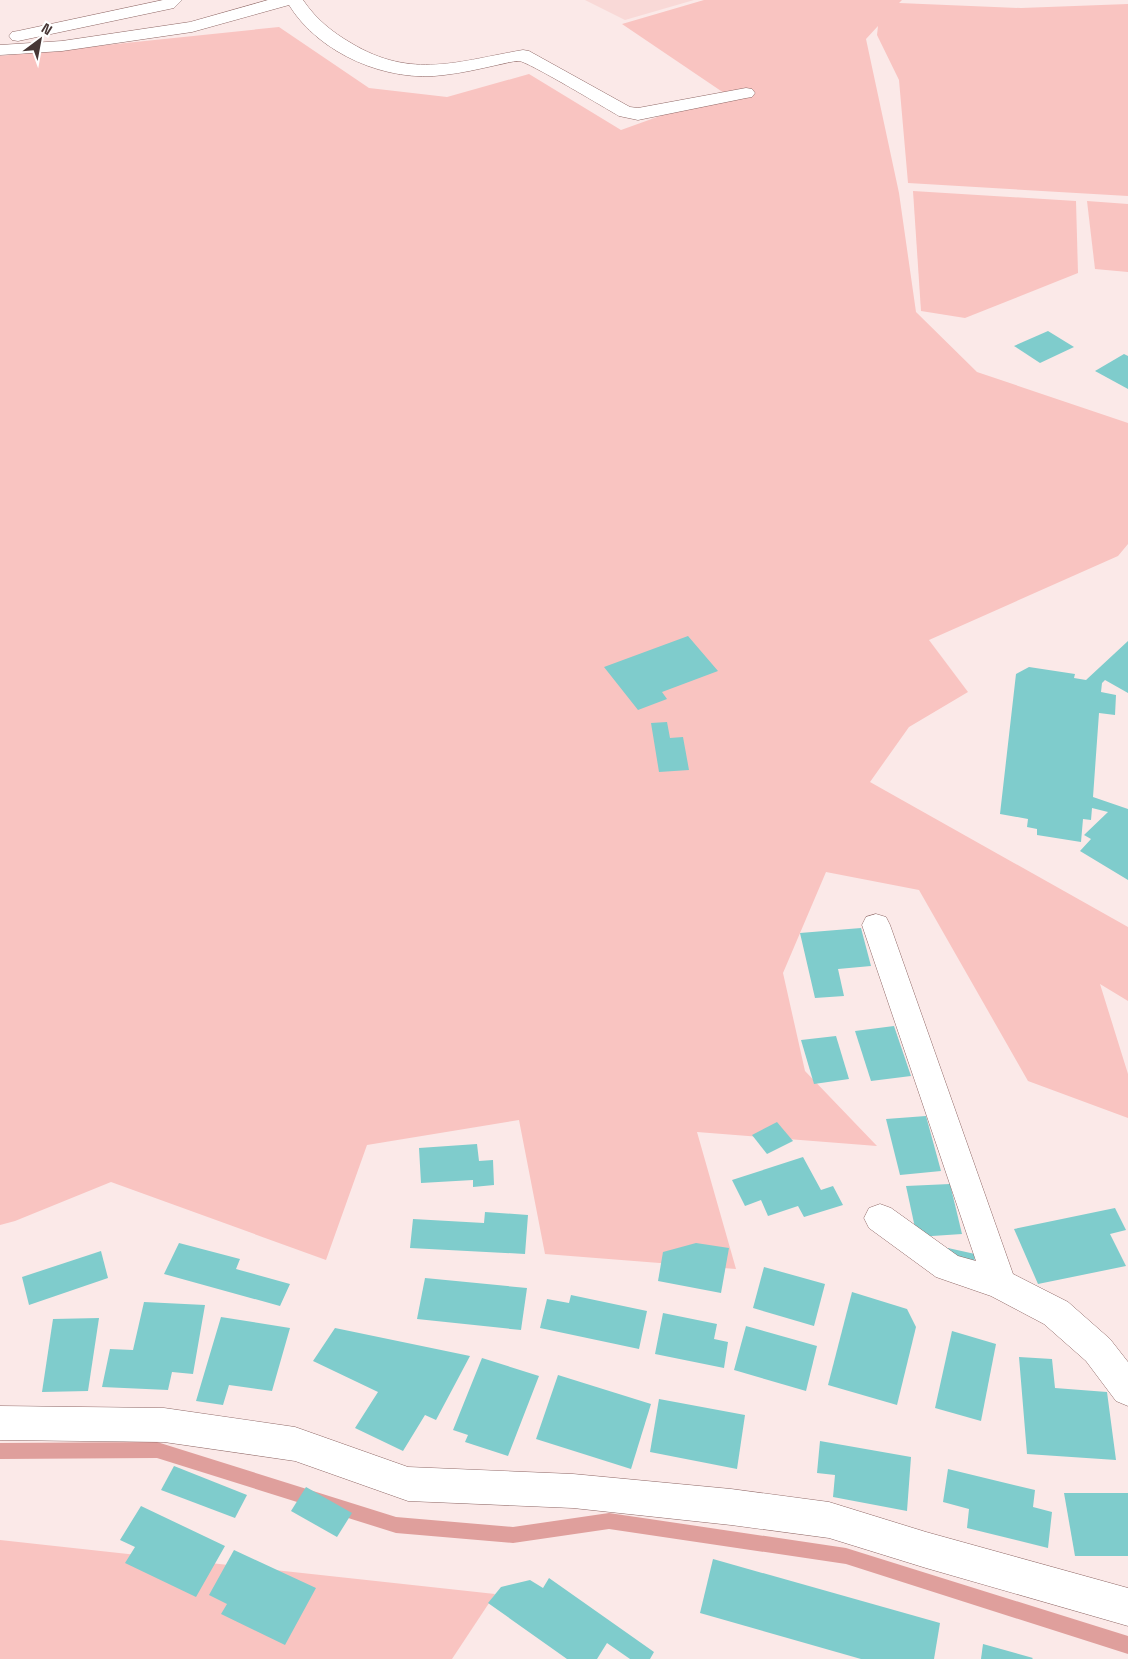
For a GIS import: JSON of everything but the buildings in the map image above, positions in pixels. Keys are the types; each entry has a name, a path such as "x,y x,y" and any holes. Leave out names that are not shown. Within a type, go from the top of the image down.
{"street":[{"path":"0,40 66,16 168,4 174,0"},
{"path":"0,50 62,46 192,27 287,0"},
{"path":"295,0 307,18 343,47 370,61 399,68 434,71 523,55 625,112 638,114 746,93"},
{"path":"876,925 1000,1284"},
{"path":"880,1218 948,1267 1000,1284 1056,1313 1098,1350 1128,1390"},
{"path":"0,1424 164,1425 295,1444 408,1484 573,1491 731,1507 830,1520 926,1550 1128,1607"}],"shaded area":[{"path":"585,0 694,0 625,20"},
{"path":"704,0 902,0 899,3 1021,8 1128,4 1128,196 908,183 899,80 877,35 878,26 866,39 899,193 916,312 977,372 1128,423 1128,544 1118,556 929,640 968,692 909,727 870,782 1128,927 1128,1001 1100,984 1128,1074 1128,1118 1028,1081 919,890 826,872 783,973 805,1071 877,1146 697,1132 736,1269 545,1254 519,1120 367,1145 326,1260 111,1182 15,1221 0,1225 0,56 279,27 369,88 447,97 529,74 621,130 724,93 622,24"},
{"path":"913,191 1076,201 1078,273 965,318 921,311"},
{"path":"1087,201 1128,204 1128,272 1095,269"},
{"path":"0,1540 495,1594 452,1659 0,1659"}],"waterway":[{"path":"0,1451 157,1450 396,1525 513,1535 609,1521 846,1556 1128,1645"}]}
